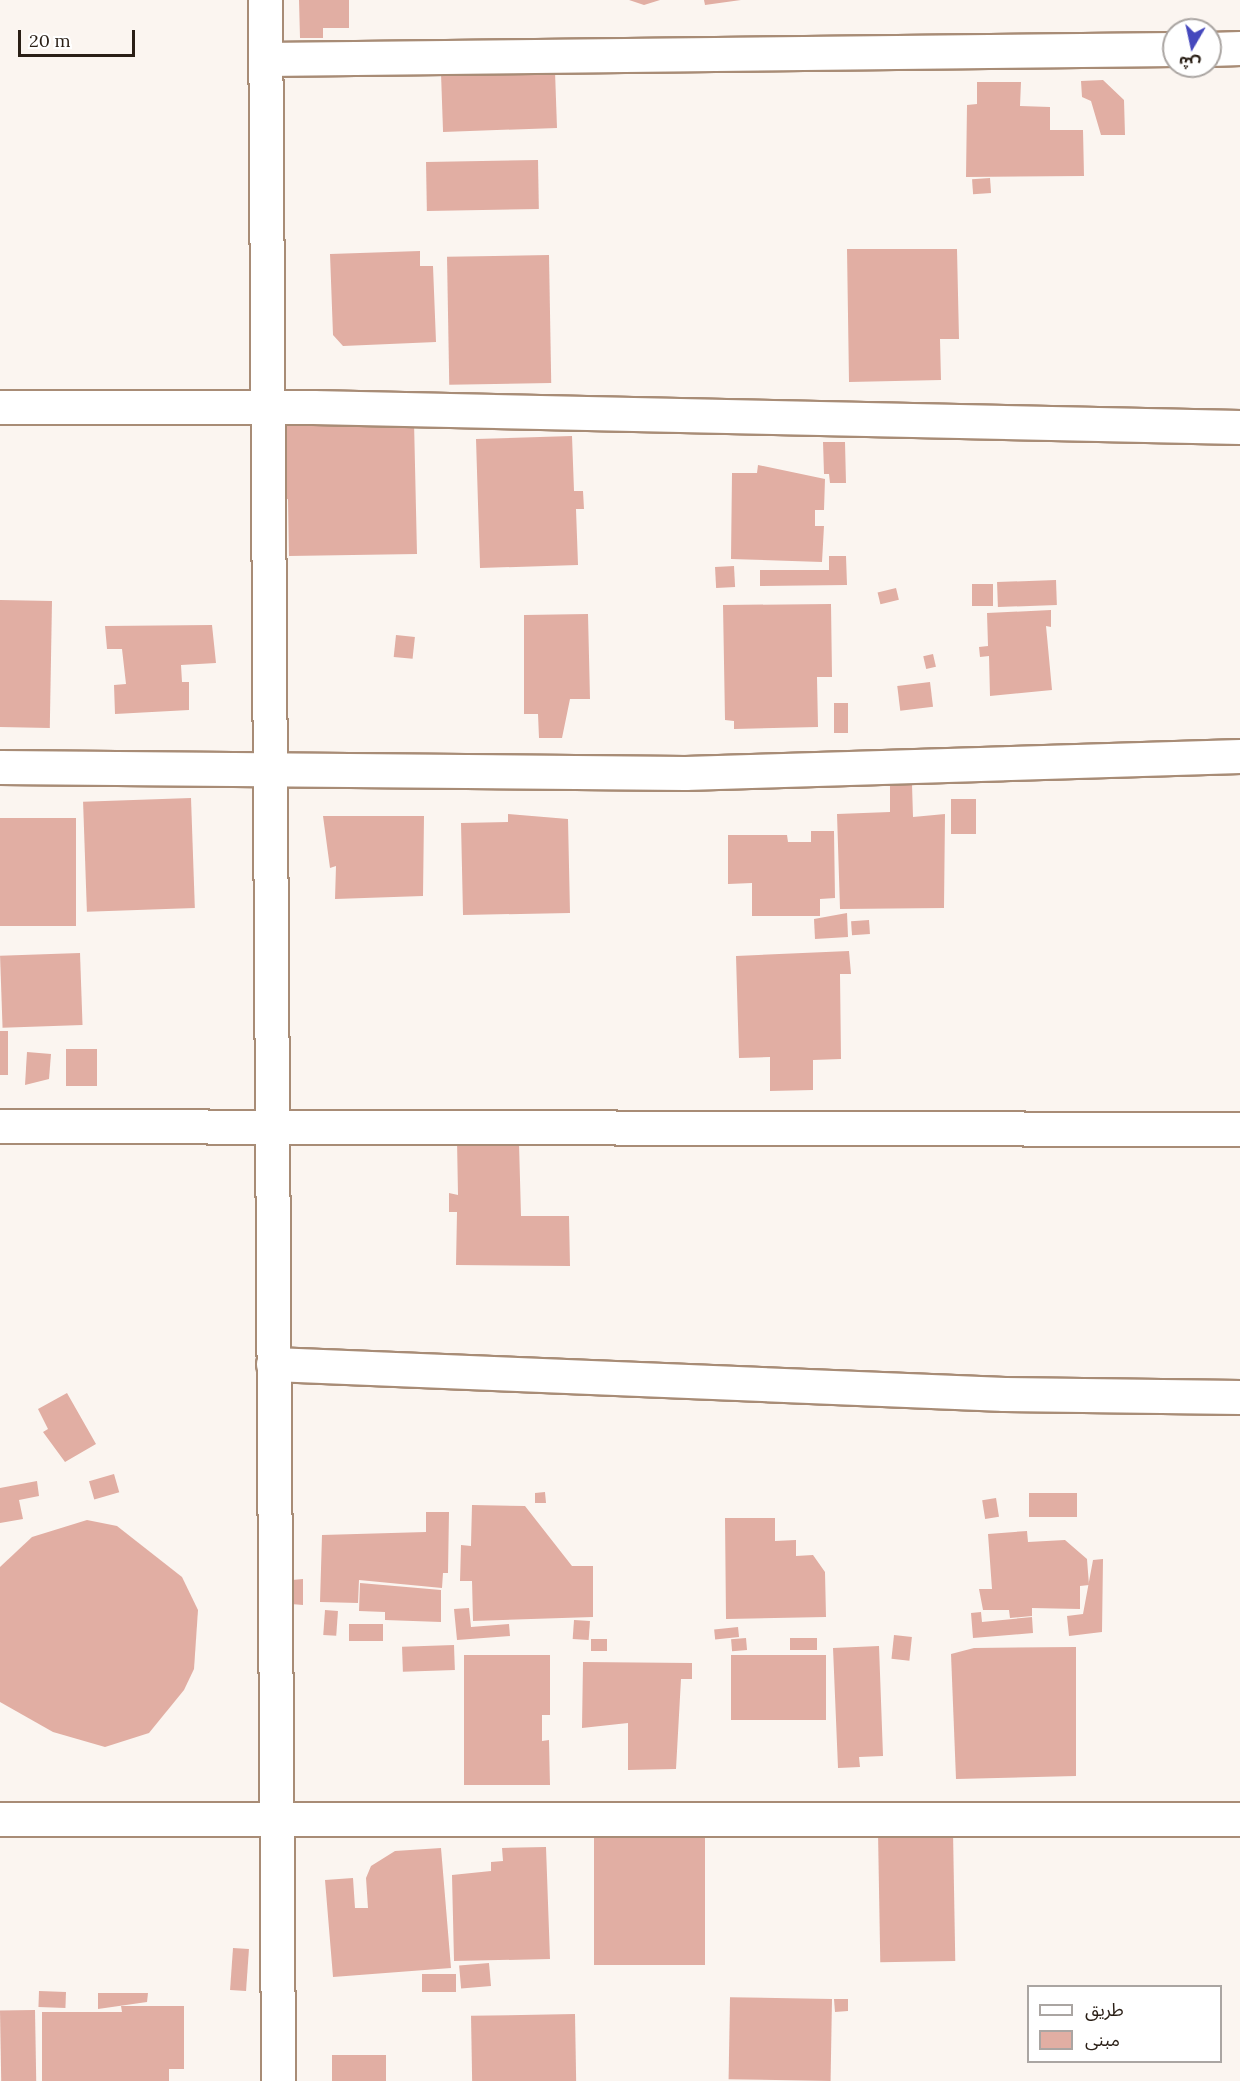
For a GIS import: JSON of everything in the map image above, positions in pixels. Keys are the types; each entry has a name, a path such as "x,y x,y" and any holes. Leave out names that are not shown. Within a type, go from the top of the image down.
{"street":[{"path":"265,0 265,406 278,2081"},
{"path":"1222,48 1240,48"},
{"path":"265,59 1162,49"},
{"path":"0,407 265,406 1240,427"},
{"path":"0,767 685,773 1240,756"},
{"path":"0,1126 272,1131 1240,1129"},
{"path":"273,1364 1004,1394 1240,1397"},
{"path":"0,1819 1240,1819"}],"building":[{"path":"299,0 349,0 349,28 323,28 323,38 300,38"},
{"path":"629,0 660,0 644,5"},
{"path":"704,0 741,0 705,5"},
{"path":"555,71 557,128 443,132 441,75"},
{"path":"1103,80 1124,100 1125,135 1101,135 1091,101 1082,97 1081,81"},
{"path":"977,82 1021,82 1020,106 1050,107 1050,130 1083,130 1084,176 966,177 967,105 977,104"},
{"path":"538,160 539,209 427,211 426,162"},
{"path":"990,178 991,193 973,194 972,179"},
{"path":"847,249 957,249 959,339 940,339 941,380 849,382"},
{"path":"420,251 420,266 433,266 436,342 343,346 333,335 330,254"},
{"path":"549,255 551,383 449,385 447,257"},
{"path":"414,421 417,554 289,556 288,499 278,500 278,477 287,476 286,423"},
{"path":"572,436 574,491 583,491 584,509 576,509 578,565 480,568 476,439"},
{"path":"823,442 845,442 846,483 830,483 829,474 824,474"},
{"path":"758,465 825,479 824,510 815,510 815,526 824,526 822,562 731,559 732,473 757,473"},
{"path":"829,556 846,556 847,585 760,586 760,570 829,570"},
{"path":"734,566 735,587 716,588 715,567"},
{"path":"1056,580 1057,605 998,607 997,582"},
{"path":"972,584 993,584 993,606 972,606"},
{"path":"896,588 899,600 880,604 878,593"},
{"path":"0,600 52,601 50,728 0,727"},
{"path":"831,604 832,677 817,677 818,727 734,729 734,721 725,720 723,605"},
{"path":"1051,610 1051,627 1046,626 1052,690 990,696 989,656 980,657 979,647 988,646 987,613"},
{"path":"588,614 590,699 570,699 562,738 539,738 538,714 524,714 524,615"},
{"path":"212,625 216,663 181,665 182,682 189,682 189,710 115,714 114,685 126,684 122,649 107,649 105,626"},
{"path":"396,635 415,637 413,659 394,657"},
{"path":"933,654 936,667 926,669 923,656"},
{"path":"930,682 933,707 900,711 897,686"},
{"path":"834,703 848,703 848,733 834,733"},
{"path":"912,784 913,817 945,814 944,908 840,909 837,814 890,812 890,785"},
{"path":"191,798 195,908 87,912 83,802"},
{"path":"951,799 976,799 976,834 951,834"},
{"path":"508,814 568,819 570,913 463,915 461,823 508,822"},
{"path":"323,816 424,816 423,896 335,899 336,866 330,868"},
{"path":"0,818 76,818 76,926 0,926"},
{"path":"811,831 834,831 835,898 820,899 820,916 752,916 752,883 728,884 728,835 787,835 788,842 811,842"},
{"path":"847,913 848,937 815,939 814,919"},
{"path":"869,920 870,934 852,935 851,921"},
{"path":"849,951 851,974 840,974 841,1059 813,1060 813,1090 770,1091 770,1057 739,1058 736,956"},
{"path":"80,953 83,1025 3,1028 0,956"},
{"path":"0,1031 8,1031 8,1075 0,1075"},
{"path":"66,1049 97,1049 97,1086 66,1086"},
{"path":"27,1052 51,1054 49,1079 25,1085"},
{"path":"457,1140 519,1143 521,1216 569,1216 570,1266 456,1265 457,1212 449,1212 449,1193 458,1195"},
{"path":"67,1393 96,1444 65,1462 43,1432 48,1429 38,1409"},
{"path":"114,1474 119,1492 94,1499 89,1481"},
{"path":"37,1481 39,1496 19,1500 23,1519 0,1523 0,1488"},
{"path":"545,1492 546,1503 535,1503 535,1493"},
{"path":"1029,1493 1077,1493 1077,1517 1029,1517"},
{"path":"996,1498 999,1517 985,1519 982,1500"},
{"path":"472,1505 525,1506 572,1566 593,1566 593,1617 473,1621 472,1581 460,1581 461,1545 471,1546"},
{"path":"426,1512 449,1512 448,1573 443,1573 442,1588 359,1580 358,1603 320,1602 322,1535 426,1532"},
{"path":"725,1518 775,1518 775,1541 796,1540 796,1556 813,1555 825,1572 826,1617 726,1619"},
{"path":"87,1520 117,1526 182,1577 198,1610 194,1669 184,1690 149,1733 105,1747 53,1732 0,1702 0,1567 32,1537"},
{"path":"1027,1531 1028,1542 1065,1540 1087,1559 1089,1585 1080,1586 1080,1609 1032,1608 1032,1616 1010,1618 1009,1610 983,1610 979,1589 992,1589 988,1534"},
{"path":"1103,1559 1102,1632 1069,1636 1067,1616 1083,1614 1093,1560"},
{"path":"303,1579 303,1605 291,1604 292,1580"},
{"path":"360,1583 441,1590 441,1622 385,1620 385,1612 359,1611"},
{"path":"469,1608 471,1627 509,1624 510,1636 457,1640 454,1609"},
{"path":"325,1610 338,1611 336,1636 323,1635"},
{"path":"981,1612 982,1622 1032,1617 1033,1633 973,1638 971,1613"},
{"path":"574,1620 590,1621 589,1640 573,1639"},
{"path":"349,1624 383,1624 383,1641 349,1641"},
{"path":"738,1627 739,1637 715,1639 714,1630"},
{"path":"894,1635 912,1637 909,1661 891,1659"},
{"path":"746,1638 747,1650 732,1651 731,1639"},
{"path":"790,1638 817,1638 817,1650 790,1650"},
{"path":"591,1639 607,1639 607,1651 591,1651"},
{"path":"454,1645 455,1670 403,1672 402,1647"},
{"path":"879,1646 883,1756 859,1757 860,1767 838,1768 833,1648"},
{"path":"1076,1647 1076,1776 956,1779 951,1654 974,1648"},
{"path":"464,1655 550,1655 550,1715 542,1715 542,1741 549,1740 550,1785 464,1785"},
{"path":"731,1655 826,1655 826,1720 731,1720"},
{"path":"583,1662 692,1663 692,1679 681,1679 676,1769 628,1770 628,1723 582,1728"},
{"path":"953,1831 955,1961 880,1962 878,1832"},
{"path":"594,1836 705,1836 705,1965 594,1965"},
{"path":"546,1847 550,1959 454,1961 452,1875 491,1871 491,1862 503,1861 502,1848"},
{"path":"441,1848 451,1968 333,1977 325,1880 353,1878 355,1908 368,1908 366,1878 371,1866 395,1851"},
{"path":"233,1948 249,1949 246,1991 230,1990"},
{"path":"489,1963 491,1986 461,1989 459,1966"},
{"path":"422,1974 456,1974 456,1992 422,1992"},
{"path":"39,1991 66,1992 65,2008 38,2007"},
{"path":"98,1993 148,1993 147,2002 98,2009"},
{"path":"730,1997 832,1999 831,2081 729,2079"},
{"path":"834,1999 848,1999 848,2011 835,2012"},
{"path":"121,2006 184,2006 184,2069 169,2069 169,2081 42,2081 42,2012 122,2012"},
{"path":"35,2010 36,2081 1,2081 0,2011"},
{"path":"575,2014 576,2081 472,2081 471,2016"},
{"path":"332,2055 386,2055 386,2081 332,2081"}]}
